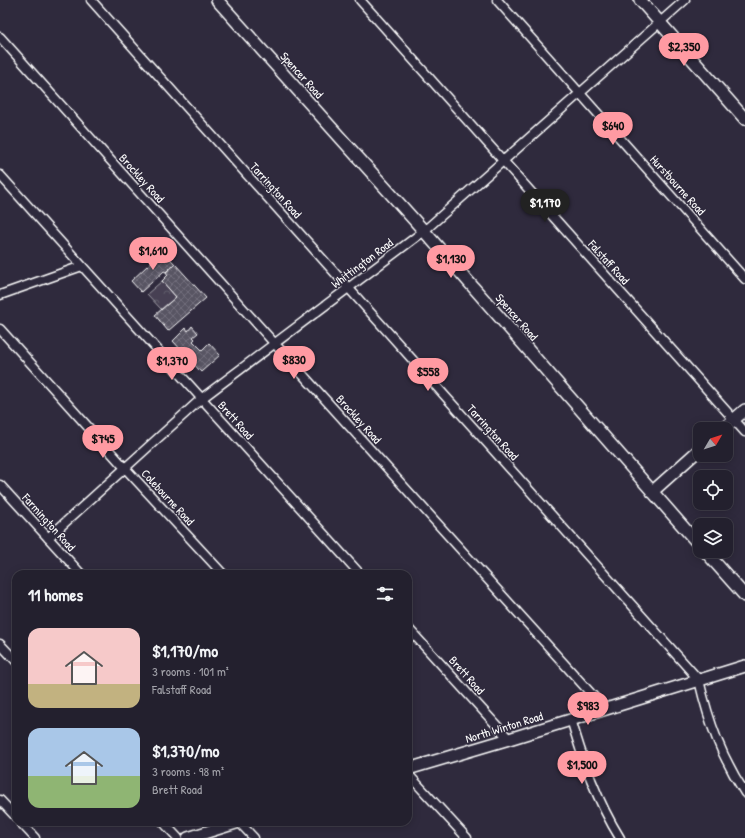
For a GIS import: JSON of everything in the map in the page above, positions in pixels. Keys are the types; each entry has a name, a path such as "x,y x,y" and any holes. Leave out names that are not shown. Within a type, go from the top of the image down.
{"street":[{"name":"Tarrington Road","path":"91,0 699,680 709,718 720,750 745,793"},
{"name":"Spencer Road","path":"217,0 424,231 693,538"},
{"name":"Falstaff Road","path":"360,0 745,432"},
{"name":"Hurstbourne Road","path":"496,0 745,279"},
{"path":"640,0 745,119"},
{"name":"Whittington Road","path":"48,538 201,399 424,231 685,0"},
{"name":"Brockley Road","path":"0,37 274,344 605,709"},
{"name":"Brett Road","path":"0,174 356,570"},
{"path":"0,187 8,184"},
{"path":"0,295 82,266"},
{"name":"Colebourne Road","path":"0,329 219,570"},
{"path":"732,422 745,410"},
{"path":"652,492 693,455"},
{"name":"Farmington Road","path":"0,485 77,570"},
{"path":"711,558 745,596"},
{"name":"Brett Road","path":"412,632 509,739"},
{"path":"0,644 12,657"},
{"name":"North Winton Road","path":"412,768 745,666"},
{"path":"571,719 590,777 605,811 620,838"},
{"path":"412,778 467,838"},
{"path":"0,800 12,813"},
{"path":"24,826 35,838"},
{"path":"167,826 178,838"},
{"path":"188,838 226,826"},
{"path":"243,826 254,838"}],"green space":[{"path":"162,281 176,297 161,309 147,294"}],"building":[{"path":"163,251 175,264 166,272 164,271 141,292 131,281"},
{"path":"175,264 206,298 168,331 155,315 176,297 162,281 168,275 166,272"},
{"path":"192,326 198,333 193,337 195,339 193,341 202,350 209,343 220,355 201,372 173,341 186,328 188,331"}]}
